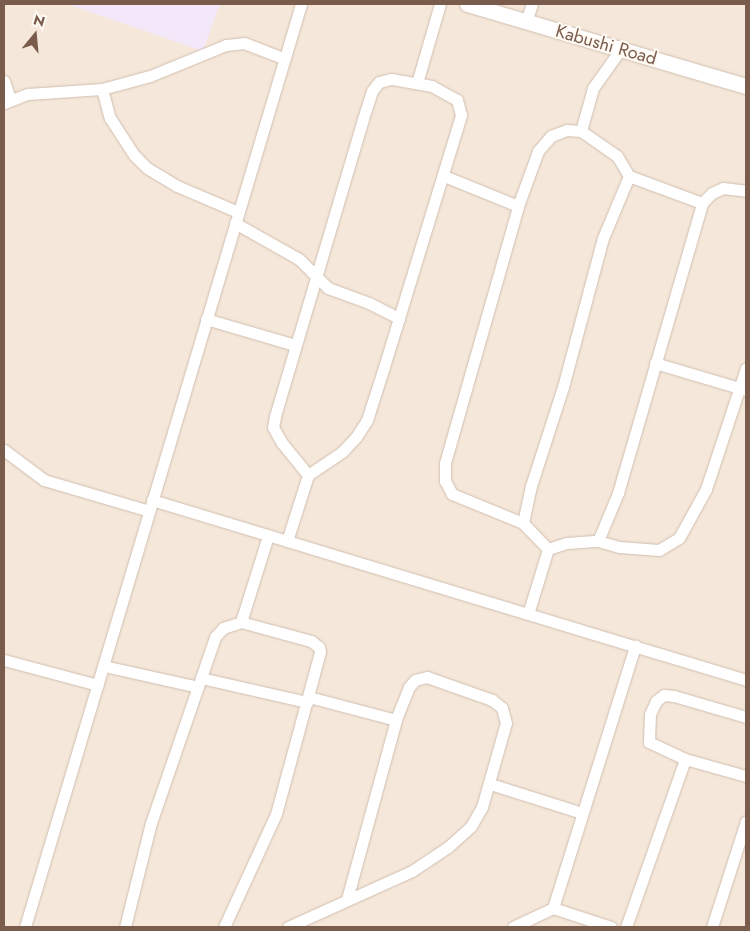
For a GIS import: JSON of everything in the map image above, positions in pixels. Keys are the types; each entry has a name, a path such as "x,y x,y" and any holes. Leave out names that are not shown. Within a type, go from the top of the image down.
{"main road":[{"name":"Kabushi Road","path":"467,4 746,86"}],"street":[{"path":"25,927 283,58 301,4"},
{"path":"417,83 440,4"},
{"path":"526,22 532,4"},
{"path":"4,81 7,100 44,92 102,89 150,76 226,45 244,43 283,58"},
{"path":"581,132 593,88 620,50"},
{"path":"286,541 308,475 342,452 367,420 444,176 461,115 457,100 446,92 417,83 391,79 379,82 372,91 315,276 273,427 282,443 308,475"},
{"path":"102,89 110,118 134,155 147,168 236,217 292,255 328,288 369,302 399,318"},
{"path":"548,549 523,523 464,501 452,494 445,481 445,463 518,206 538,151 551,136 567,130 581,132 617,156 629,176 702,203"},
{"path":"444,176 518,206"},
{"path":"523,523 530,486 563,387 603,238 629,176"},
{"path":"598,540 618,493 702,203 712,193 723,188 746,192"},
{"path":"206,319 295,345"},
{"path":"655,363 743,389"},
{"path":"548,549 567,543 598,540 619,547 659,550 679,538 706,489 743,389 746,368"},
{"path":"4,450 44,480 286,541 746,680"},
{"path":"241,622 268,536"},
{"path":"528,614 548,549"},
{"path":"126,927 150,823 215,637 222,628 241,622 284,631 319,646 318,668 276,814 224,927"},
{"path":"553,908 635,646"},
{"path":"4,660 98,685"},
{"path":"104,666 308,700 396,720"},
{"path":"288,927 412,871 448,847 478,816 490,784 506,723 502,708 492,700 449,682 420,677 409,687 396,720 347,899"},
{"path":"746,717 674,696 664,695 656,701 650,714 646,734 649,742 685,759 746,776"},
{"path":"626,927 685,759"},
{"path":"490,784 582,813"},
{"path":"712,927 746,821"},
{"path":"513,927 553,908 611,927"}],"shaded area":[{"path":"4,4 746,4 746,927 4,927"},
{"path":"67,4 220,4 203,51"}]}
